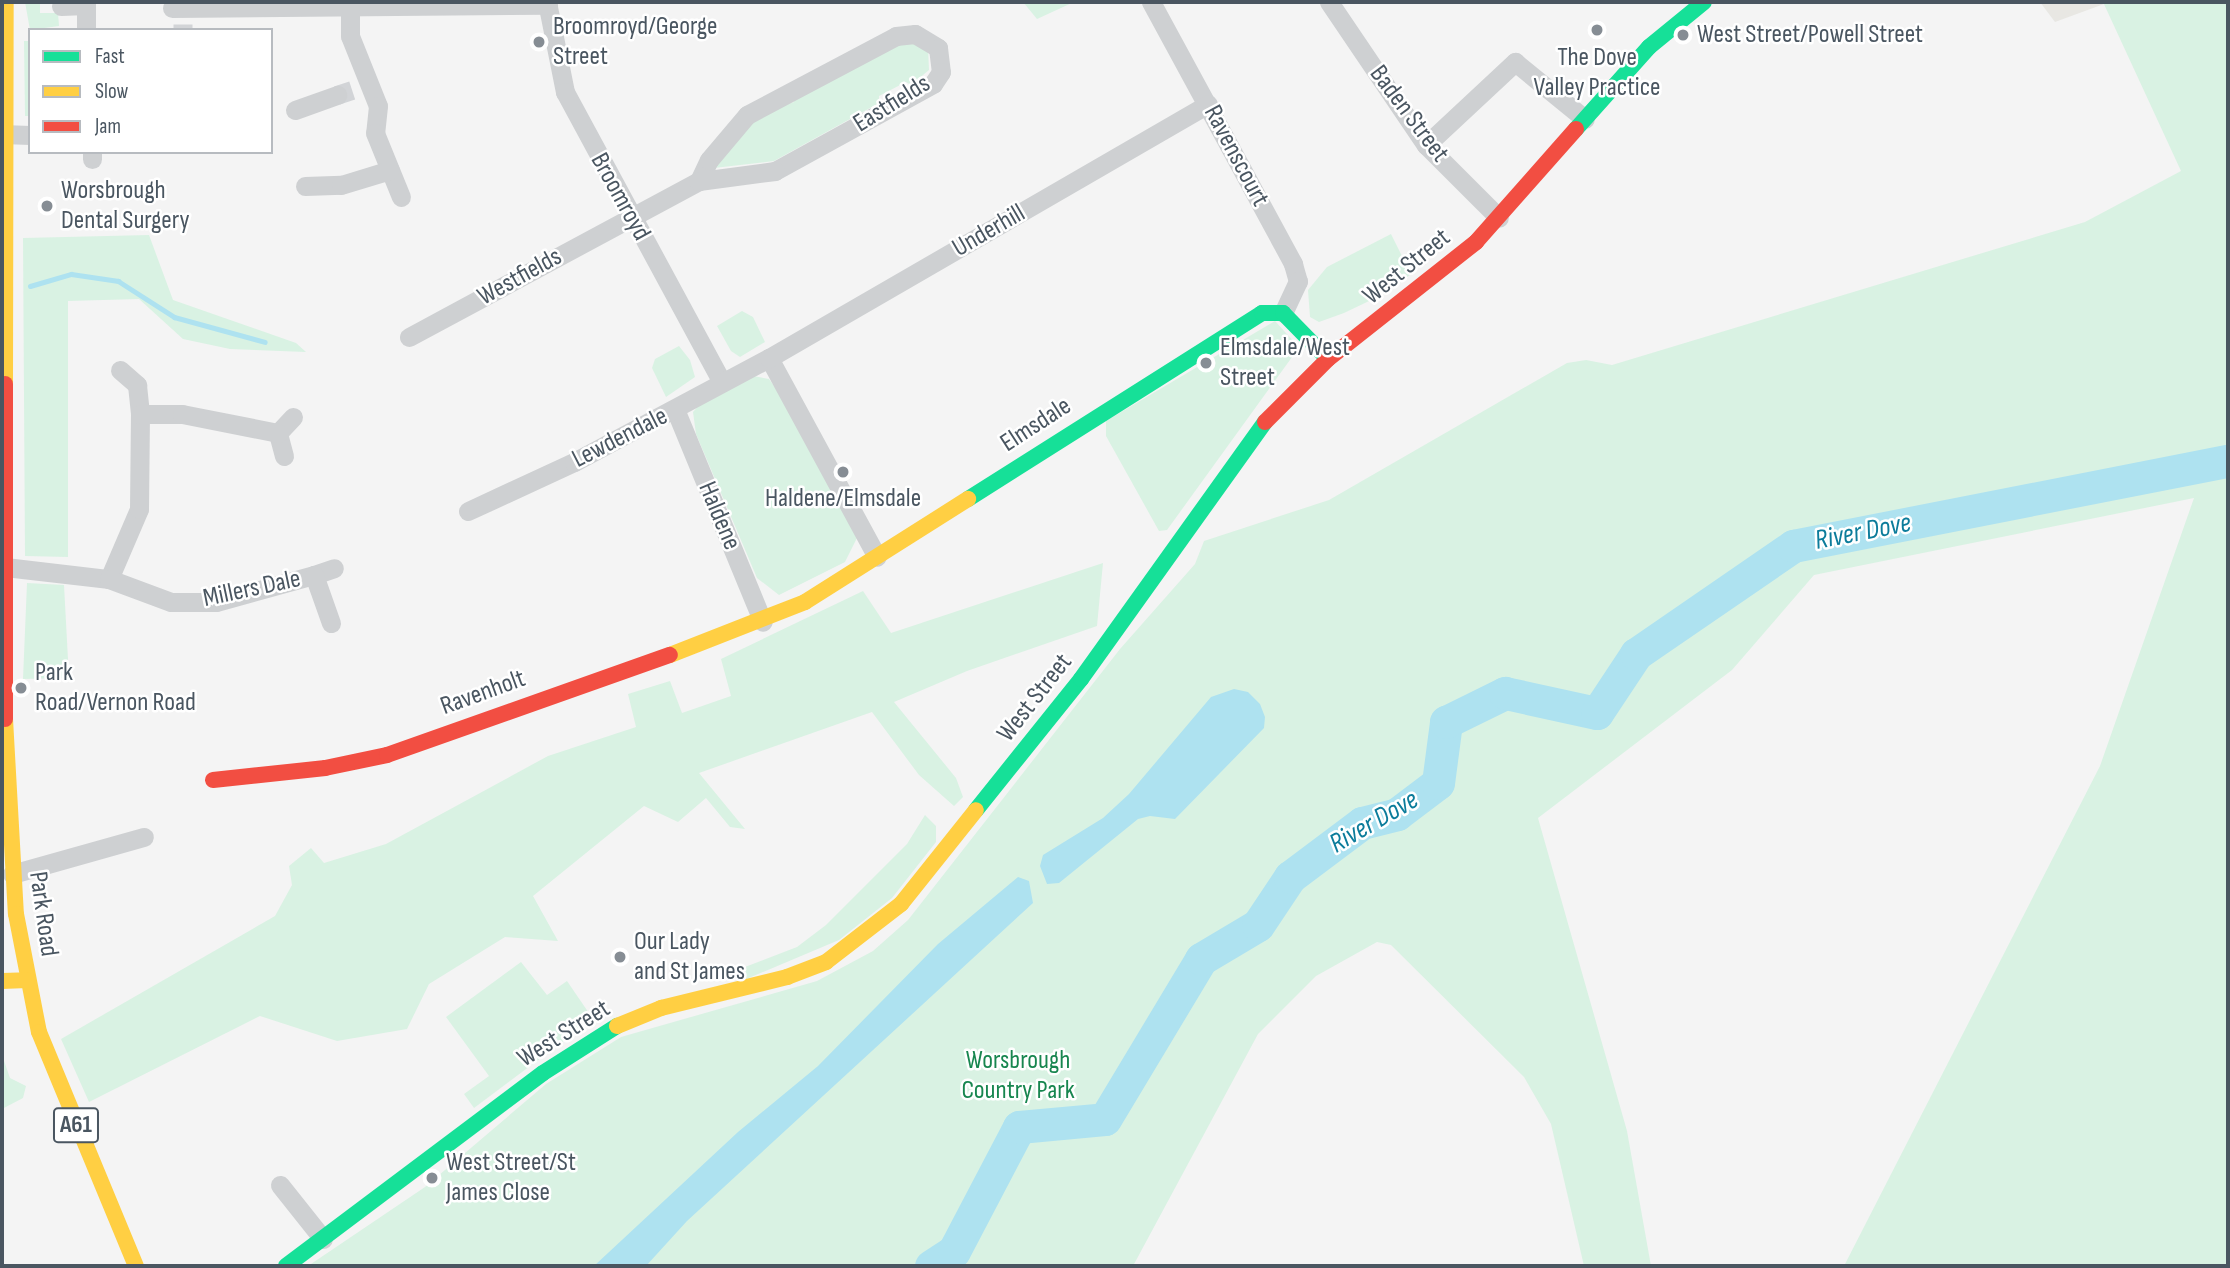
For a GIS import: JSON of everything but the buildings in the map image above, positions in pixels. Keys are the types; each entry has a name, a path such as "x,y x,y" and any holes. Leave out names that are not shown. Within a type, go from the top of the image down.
{"main road":[{"name":"Park Road","path":"6,2 5,745 12,874 27,980 48,1058 135,1266"},
{"name":"West Street","path":"286,1266 543,1073 612,1028 660,1008 787,977 826,962 901,904 1088,670 1259,428 1328,359 1455,262 1499,218 1649,47 1704,2"},
{"name":"Elmsdale","path":"763,622 805,603 1262,313 1283,313"},
{"path":"1283,313 1328,359"},
{"name":"Ravenholt","path":"213,780 325,768 387,755 763,622"},
{"path":"2,981 27,980"}],"street":[{"name":"Ravenscourt","path":"1151,2 1293,264 1298,281 1283,313"},
{"name":"Baden Street","path":"1329,2 1426,145 1499,218"},
{"path":"61,6 86,4 86,28"},
{"path":"187,10 317,6 351,10 547,4"},
{"name":"Broomroyd","path":"547,4 565,92 722,382"},
{"path":"351,10 352,89"},
{"name":"Eastfields","path":"631,216 699,181 775,171 909,98 937,78 942,60 938,48 915,34 896,36 747,115 709,160 699,181"},
{"path":"1426,145 1515,62 1585,119"},
{"path":"295,110 352,89"},
{"path":"352,89 378,107 375,133 401,197"},
{"name":"Underhill","path":"769,358 1208,104"},
{"path":"4,134 28,135"},
{"path":"304,186 341,185 390,170"},
{"name":"Westfields","path":"409,337 631,216"},
{"path":"769,358 877,557"},
{"name":"Lewdendale","path":"468,511 675,409 769,358"},
{"path":"109,579 129,541 139,509 140,414 137,385 120,370"},
{"name":"Haldene","path":"675,409 763,622"},
{"path":"140,414 182,414 278,433"},
{"path":"278,433 293,417"},
{"path":"278,433 284,456"},
{"name":"Millers Dale","path":"5,567 109,579 171,602 216,602 334,568"},
{"name":"Millers Dale","path":"314,575 331,623"},
{"path":"12,874 144,837"},
{"path":"281,1185 323,1239"}],"shaded area":[{"path":"2040,2 2103,2 2104,4 2055,22"}],"green space":[{"path":"25,2 40,2 40,13 58,13 59,26 30,28"},
{"path":"1023,2 1074,2 1037,19"},
{"name":"Worsbrough Country Park","path":"2103,2 2228,2 2228,1266 1844,1266 2100,766 2194,498 1814,575 1732,670 1538,818 1627,1131 1651,1266 1584,1266 1551,1124 1524,1077 1391,945 1377,942 1316,976 1258,1034 1133,1266 308,1266 425,1187 546,1084 621,1037 817,981 873,951 908,920 1120,649 1195,564 1204,541 1329,500 1567,363 1586,360 1612,365 2085,222 2181,171"},
{"path":"900,39 928,47 929,70 911,85 906,82 879,96 879,103 774,161 714,168 739,132 763,112 794,102 793,96"},
{"path":"24,41 28,41 28,116 25,116"},
{"path":"1391,234 1411,274 1390,291 1344,313 1319,322 1310,317 1308,290 1327,267"},
{"path":"149,235 173,300 296,343 306,352 230,349 183,339 139,299 68,301 68,557 25,556 23,238"},
{"path":"742,311 753,317 765,342 740,357 731,351 717,326"},
{"path":"1275,321 1296,344 1295,353 1167,530 1159,531 1106,436 1106,421"},
{"path":"679,346 690,360 695,377 666,397 652,368 655,359"},
{"path":"753,376 769,379 787,404 857,538 845,562 779,595 757,578 696,434 693,412 701,403"},
{"path":"1103,563 1097,626 967,671 894,702 956,778 963,797 954,806 919,775 872,712 699,773 745,829 730,827 706,798 678,822 644,806 533,896 558,941 505,937 429,984 407,1029 337,1041 260,1016 89,1102 61,1039 275,916 292,885 289,866 311,848 324,863 386,844 548,756 636,727 628,694 670,681 682,713 731,696 721,659 863,591 891,633"},
{"path":"27,583 64,585 69,678 23,679"},
{"path":"925,815 936,826 936,842 892,898 839,940 744,980 737,970 797,947 826,925 907,844"},
{"path":"521,962 547,995 567,981 593,1019 474,1108 464,1094 489,1076 446,1017"},
{"path":"2,1055 10,1078 26,1086 23,1098 2,1109"}],"water":[{"path":"1234,689 1248,692 1260,704 1265,717 1264,728 1175,819 1150,816 1138,819 1059,883 1047,884 1040,866 1043,855 1103,818 1129,794 1211,697"},
{"path":"1018,877 1029,881 1033,903 687,1221 646,1266 594,1266 738,1132 818,1066 938,944"}],"waterway":[{"path":"30,286 71,274 118,281 174,317 265,342"},
{"name":"River Dove","path":"931,1266 954,1251 1019,1127 1105,1119 1201,959 1258,925 1290,877 1362,823 1397,814 1438,783 1446,722 1505,693 1597,713 1636,654 1793,546 2228,461"}],"tunnel":[{"path":"337,95 352,90"}],"traffic: fast":[{"path":"1576,129 1649,47 1704,2"},
{"path":"968,499 1262,313 1283,313 1328,359"},
{"path":"976,810 1081,679 1265,422"},
{"path":"286,1266 543,1073 617,1026"}],"traffic: slow":[{"path":"5,384 6,2"},
{"path":"670,655 805,602 968,499"},
{"path":"5,719 16,914 39,1032 136,1266"},
{"path":"617,1026 661,1008 787,977 826,962 901,904 976,810"},
{"path":"2,981 27,980"}],"traffic: jam":[{"path":"1265,422 1328,359 1476,242 1576,129"},
{"path":"5,384 5,719"},
{"path":"213,780 325,768 387,755 670,655"}],"place":[{"name":"The Dove Valley Practice","path":"1597,30"},
{"name":"West Street/Powell Street","path":"1683,35"},
{"name":"Broomroyd/George Street","path":"539,42"},
{"name":"Worsbrough Dental Surgery","path":"47,206"},
{"name":"Elmsdale/West Street","path":"1206,363"},
{"name":"Haldene/Elmsdale","path":"843,472"},
{"name":"Park Road/Vernon Road","path":"21,688"},
{"name":"Our Lady and St James","path":"620,957"},
{"name":"West Street/St James Close","path":"432,1178"}]}
